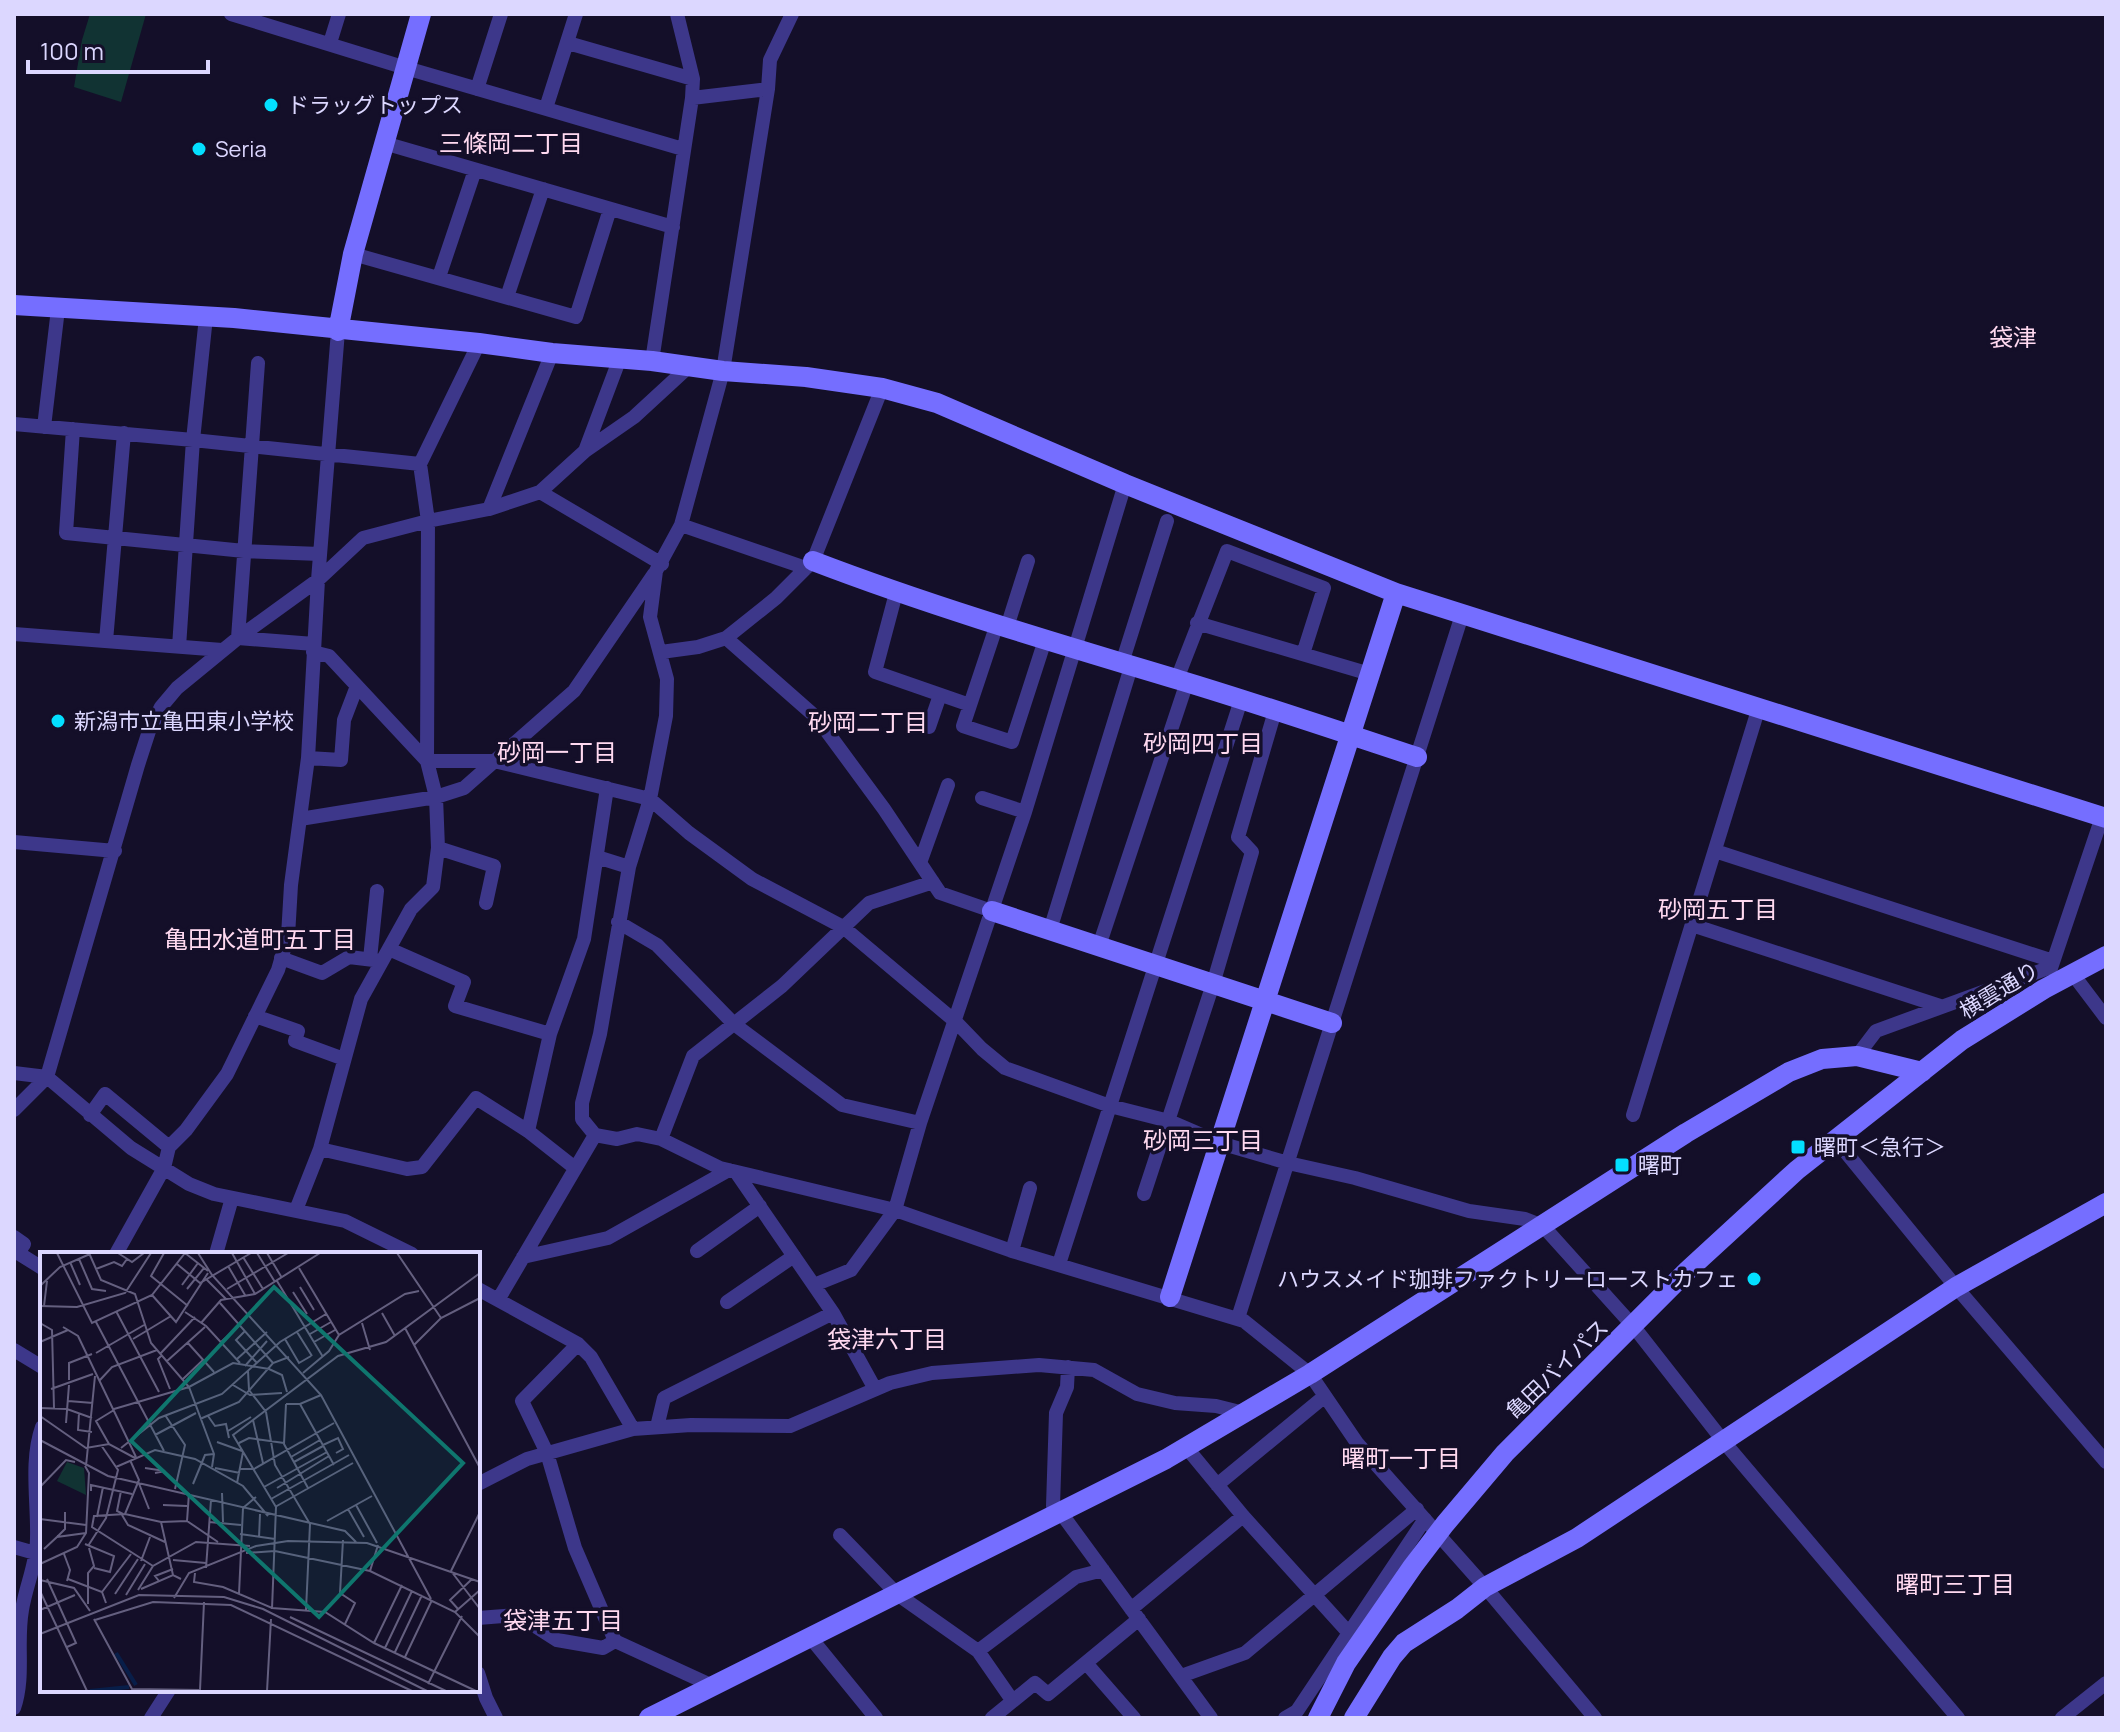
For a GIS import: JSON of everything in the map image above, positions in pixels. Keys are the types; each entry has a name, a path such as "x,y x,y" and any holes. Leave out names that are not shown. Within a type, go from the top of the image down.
{"street":[{"path":"231,14 683,149"},
{"path":"330,43 339,14"},
{"path":"117,1252 164,1168 169,1147 186,1130 227,1074 281,958 288,936 308,758 318,580 338,331 353,254 421,14"},
{"path":"477,89 501,14"},
{"path":"546,108 576,14"},
{"path":"652,361 692,98 693,79 677,14"},
{"path":"300,819 436,797 464,788 574,691 659,568 681,525 723,371 770,60 792,14"},
{"path":"568,43 693,79"},
{"path":"692,98 768,89"},
{"path":"384,143 673,227"},
{"path":"439,277 475,170"},
{"path":"507,297 543,189"},
{"path":"353,254 576,317 610,209"},
{"path":"14,305 206,317 806,377 882,388 937,403 1125,484 1396,593 2104,818 2044,989"},
{"path":"44,427 58,309"},
{"path":"179,647 193,440 206,317"},
{"path":"296,1210 320,1149 361,999 380,957 411,909 433,887 438,848 436,797 427,761 428,521 420,464 479,343"},
{"path":"489,509 552,353"},
{"path":"585,451 620,358"},
{"path":"238,638 258,363"},
{"path":"14,1110 47,1077 138,765 161,707 177,688 222,650 318,580 363,538 489,509 540,492 585,451 634,417 686,366"},
{"path":"661,652 698,647 726,638 767,606 810,564 882,388"},
{"path":"14,424 420,464"},
{"path":"73,429 66,533 244,551 320,554"},
{"path":"106,641 124,433"},
{"path":"814,1285 851,1270 895,1210 920,1123 1025,812 1125,484"},
{"path":"540,492 659,568"},
{"path":"1050,930 1167,521"},
{"path":"681,525 1417,757"},
{"path":"1099,946 1182,681 1197,623 1227,551 1324,588 1303,654"},
{"path":"1028,561 963,726 1012,742 1045,640"},
{"path":"659,568 650,617 667,679 666,716 650,799 629,867 600,1034 582,1103 582,1119 595,1135 617,1139 637,1134 661,1139 732,1171 895,1210 1012,1251 1238,1318 1310,1374 1357,1443 1485,1587 1595,1718"},
{"path":"896,593 875,672 970,705"},
{"path":"1170,1297 1396,593"},
{"path":"1238,1318 1462,615"},
{"path":"1197,623 1370,674"},
{"path":"14,634 222,650"},
{"path":"238,638 314,648 329,656 427,761 494,761 650,799 689,833 752,879 843,927 956,1022 1005,1068 1110,1106 1169,1121 1220,1143 1288,1163 1355,1178 1469,1211 1525,1219 1543,1226 1634,1327 1724,1442 1958,1718"},
{"path":"726,638 817,718 940,893 1332,1023"},
{"path":"308,758 341,760 344,720 357,686"},
{"path":"929,727 940,695"},
{"path":"1059,1264 1241,700"},
{"path":"1633,1115 1759,707"},
{"path":"1144,1194 1213,984 1252,852 1238,837 1275,711"},
{"path":"920,863 948,785"},
{"path":"528,1131 550,1034 584,939 607,788"},
{"path":"982,798 1025,812"},
{"path":"14,842 115,851"},
{"path":"438,848 494,866 486,903"},
{"path":"1715,851 2052,964"},
{"path":"597,857 629,867"},
{"path":"661,1139 693,1056 782,986 869,903 933,882"},
{"path":"377,891 380,957"},
{"path":"618,922 657,945 734,1024 842,1105 920,1123"},
{"path":"1692,925 1940,1006"},
{"name":"横雲通り","path":"1922,1072 1989,1022 2106,956"},
{"path":"281,958 322,973 349,957 380,957 464,982 455,1006 550,1034"},
{"path":"1857,1056 1876,1031 2052,964"},
{"path":"2072,973 2106,1018"},
{"path":"255,1016 298,1031 295,1041 344,1059"},
{"path":"649,1718 1061,1513 1186,1447 1310,1374 1686,1133 1789,1072 1822,1059 1857,1056 1922,1072"},
{"name":"亀田バイパス","path":"1318,1718 1346,1663 1413,1566 1427,1521 1505,1453 1688,1270 1797,1170 1922,1072"},
{"path":"14,1073 47,1077 131,1148 189,1184 232,1198 345,1221 408,1252"},
{"path":"90,1115 105,1094 169,1147"},
{"path":"320,1149 407,1169 422,1167 476,1098 528,1131 575,1168"},
{"path":"498,1300 595,1135"},
{"path":"1835,1139 1956,1287 2106,1462"},
{"path":"732,1171 760,1206 833,1313 875,1389"},
{"path":"523,1257 608,1238 732,1171"},
{"path":"1012,1251 1030,1188"},
{"path":"217,1252 232,1198"},
{"path":"1354,1718 1404,1643 1485,1587 1577,1538 1956,1287 2106,1203"},
{"path":"697,1251 760,1206"},
{"path":"14,1237 24,1244 18,1253 40,1267"},
{"path":"727,1302 794,1256"},
{"path":"480,1290 578,1344 591,1357 633,1429"},
{"path":"657,1427 664,1398 833,1313"},
{"path":"578,1344 522,1401 547,1453 575,1548 615,1641 713,1686"},
{"path":"14,1350 40,1366"},
{"path":"480,1483 527,1459 633,1429 691,1425 790,1426 875,1389 932,1373 1039,1365 1094,1370 1137,1394 1244,1413"},
{"path":"1068,1367 1067,1387 1056,1413 1053,1506 1211,1718"},
{"path":"1217,1485 1325,1396"},
{"path":"14,1708 20,1690 22,1610 40,1555 35,1469 40,1439"},
{"path":"1186,1447 1243,1516 1348,1632"},
{"path":"994,1717 1035,1683 1048,1694 1086,1663 1243,1516"},
{"path":"1181,1676 1245,1653 1314,1595 1427,1521"},
{"path":"1285,1718 1297,1711 1348,1632 1427,1521"},
{"path":"840,1535 897,1594 978,1651 1012,1700"},
{"path":"14,1547 40,1555"},
{"path":"978,1651 1076,1577 1103,1570"},
{"path":"480,1618 518,1615 557,1640 603,1648 615,1641"},
{"path":"810,1637 876,1718"},
{"path":"1086,1663 1134,1718"},
{"path":"480,1679 496,1718"},
{"path":"2062,1718 2106,1683"},
{"path":"151,1718 168,1692"}],"green space":[{"path":"90,14 146,14 121,102 74,87"}],"place":[{"name":"ドラッグトップス","path":"271,105"},
{"name":"Seria","path":"199,149"},
{"name":"新潟市立亀田東小学校","path":"58,721"},
{"name":"曙町＜急行＞","path":"1798,1147"},
{"name":"曙町","path":"1622,1165"},
{"name":"ハウスメイド珈琲ファクトリーローストカフェ","path":"1754,1279"}],"district":[{"name":"三條岡二丁目","path":"511,144"},
{"name":"袋津","path":"2013,338"},
{"name":"砂岡二丁目","path":"868,723"},
{"name":"砂岡四丁目","path":"1203,744"},
{"name":"砂岡一丁目","path":"557,753"},
{"name":"砂岡五丁目","path":"1718,910"},
{"name":"亀田水道町五丁目","path":"260,940"},
{"name":"砂岡三丁目","path":"1203,1141"},
{"name":"袋津六丁目","path":"887,1340"},
{"name":"曙町一丁目","path":"1401,1459"},
{"name":"曙町三丁目","path":"1955,1585"},
{"name":"袋津五丁目","path":"563,1621"}]}
